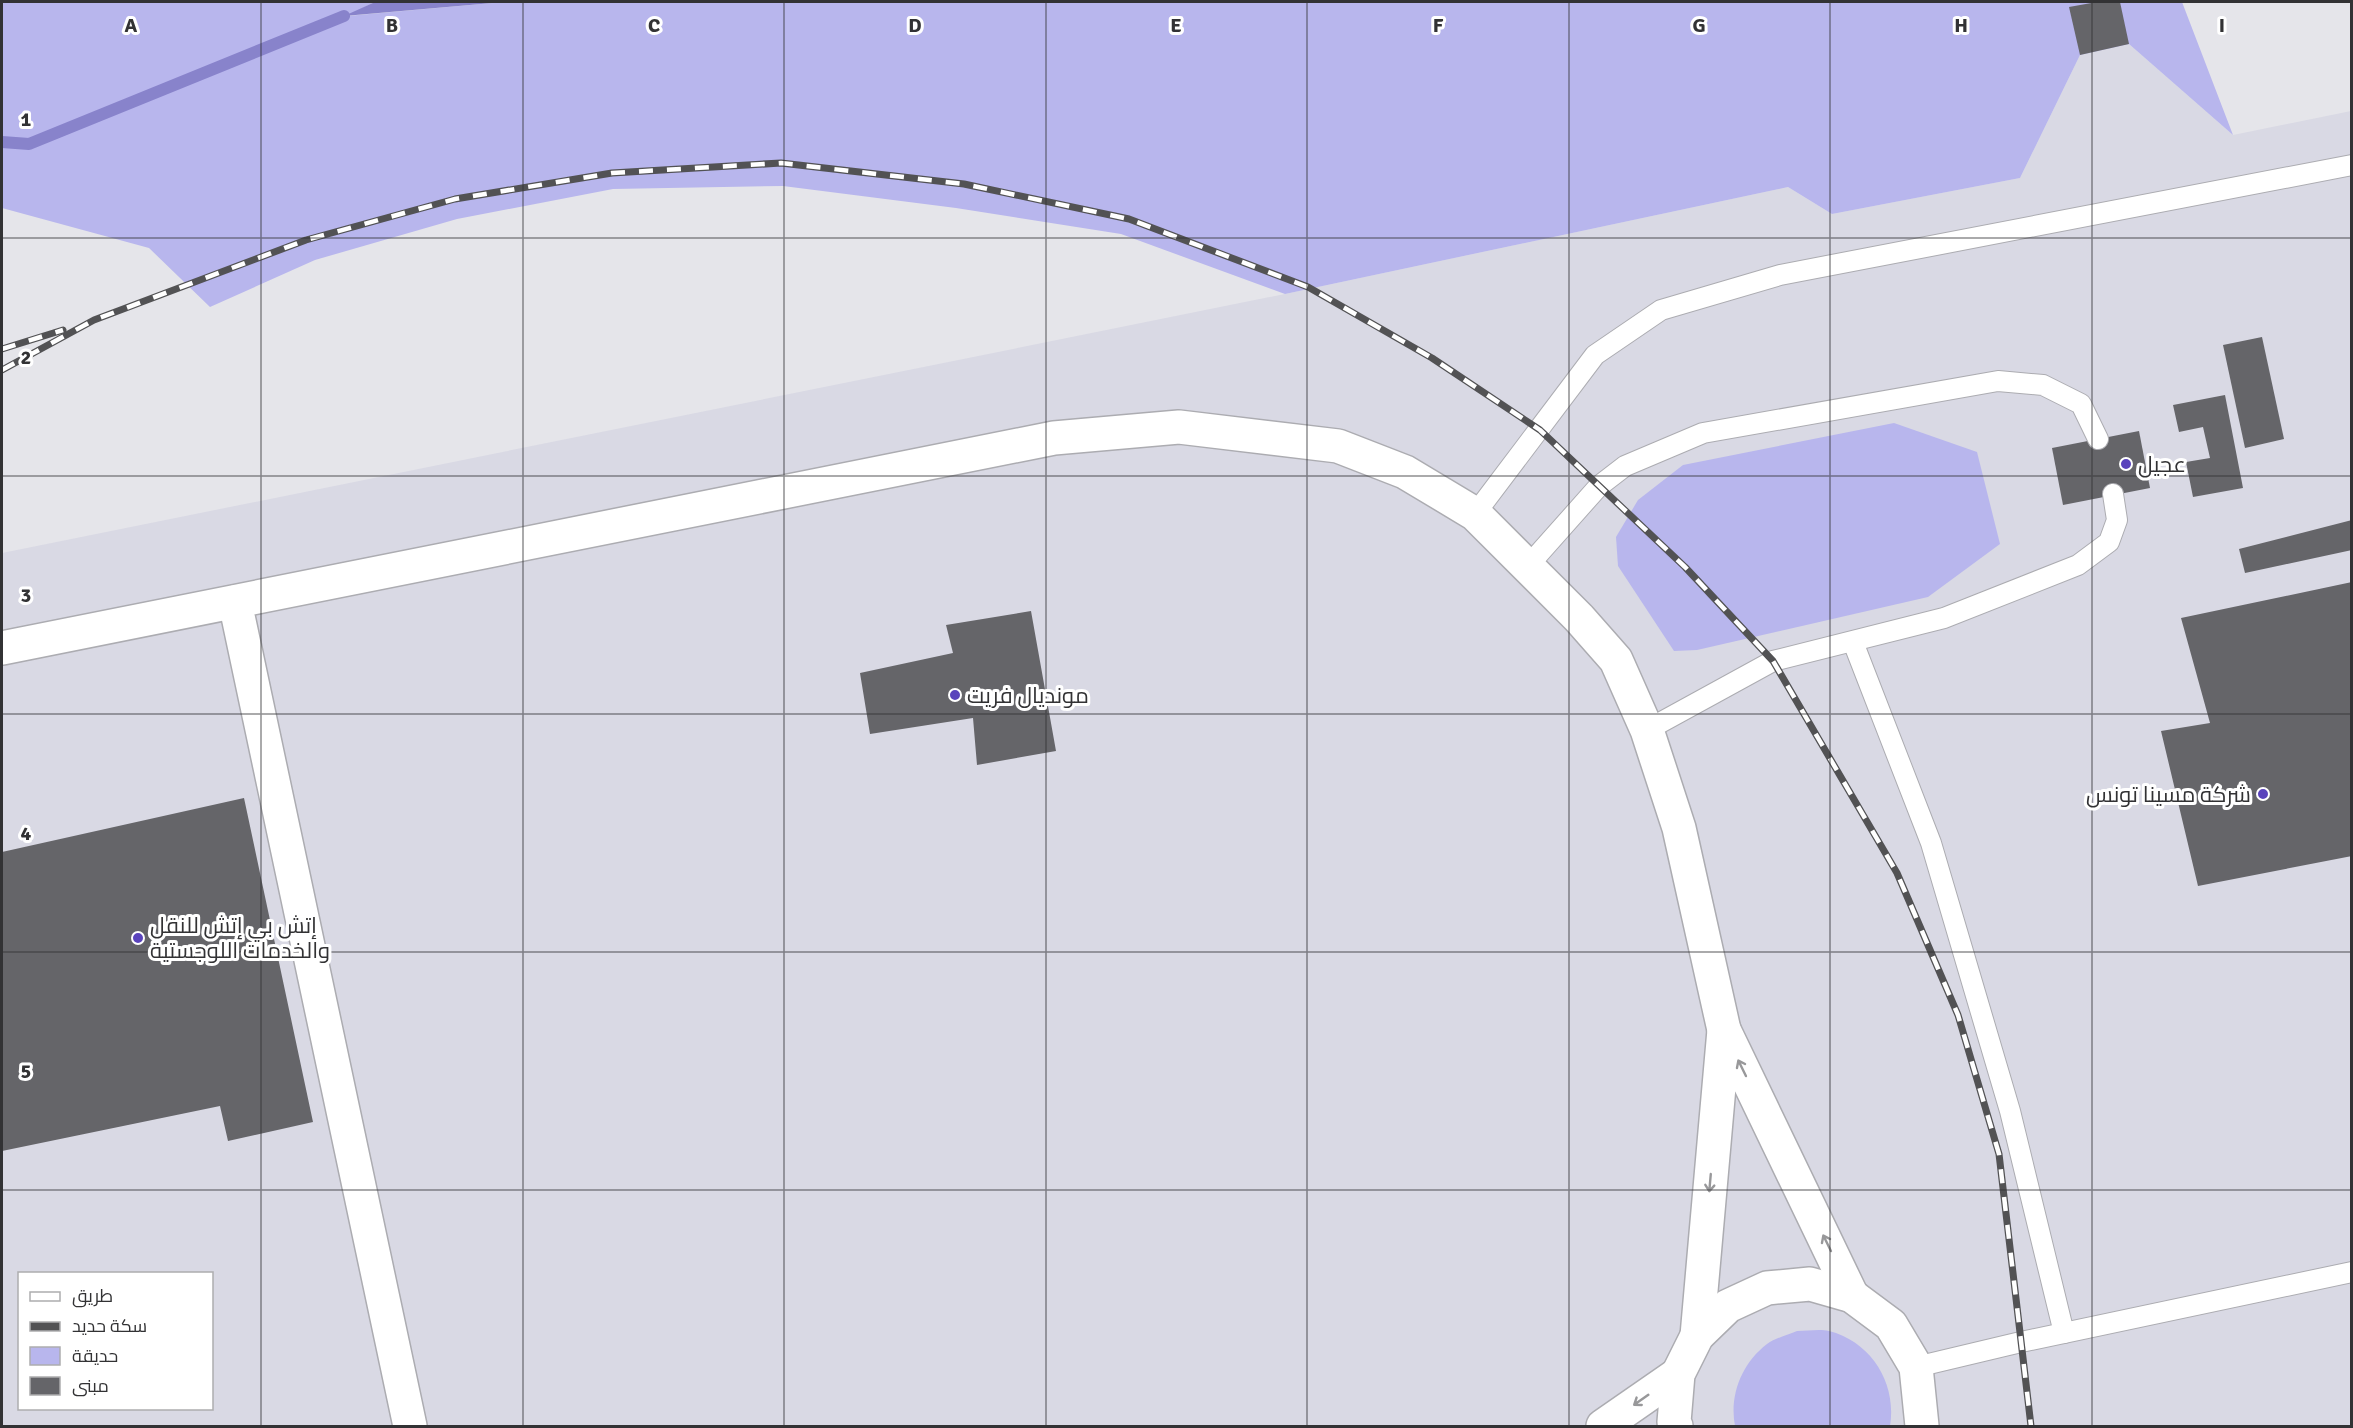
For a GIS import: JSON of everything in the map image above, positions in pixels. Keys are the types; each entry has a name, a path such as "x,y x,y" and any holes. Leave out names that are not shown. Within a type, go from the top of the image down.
{"street":[{"path":"2,648 1054,438 1179,427 1338,446 1405,472 1475,514 1579,618 1616,660 1647,730 1679,828 1724,1030 1852,1296"},
{"path":"235,602 410,1426"},
{"path":"1697,1336 1724,1030"},
{"path":"1676,1426 1674,1422 1678,1374 1697,1336 1728,1306 1767,1288 1810,1284 1852,1296 1892,1325 1916,1367 1922,1426"},
{"path":"1603,1426 1678,1374"}],"lane":[{"path":"1475,514 1595,355 1661,310 1780,275 2352,165"},
{"path":"1527,567 1599,486 1625,466 1704,433 1998,381 2043,385 2081,404 2098,439"},
{"path":"1647,730 1773,661 1944,618 2078,565 2109,542 2117,520 2113,494"},
{"path":"1853,642 1931,843 2010,1111 2064,1333"},
{"path":"1916,1367 2352,1272"}],"shaded area":[{"path":"375,2 504,2 344,16"},
{"path":"2129,44 2233,135 2351,111 2351,1426 2,1426 2,553 1285,294 1788,187 1832,214 2020,178 2080,55"}],"green space":[{"path":"2,2 375,2 347,16 504,2 2182,2 2233,135 2129,44 2080,55 2020,178 1832,214 1788,187 1285,294 1121,234 956,208 783,186 613,189 457,219 315,260 210,307 149,248 2,208"},
{"path":"1894,423 1977,452 2000,544 1928,597 1697,650 1674,651 1618,566 1616,537 1638,500 1683,465"},
{"path":"1797,1331 1829,1331 1858,1345 1869,1355 1885,1380 1891,1410 1890,1426 1735,1426 1734,1403 1739,1380 1744,1370 1767,1344"}],"building":[{"path":"2097,2 2120,2 2129,44 2080,55 2069,7"},
{"path":"2262,337 2284,439 2245,448 2223,345"},
{"path":"2225,395 2243,488 2193,497 2186,462 2210,458 2203,427 2179,432 2173,405"},
{"path":"2139,431 2150,488 2063,505 2052,448"},
{"path":"2352,520 2352,550 2245,573 2239,549"},
{"name":"شركة مسينا تونس","path":"2352,582 2352,856 2198,886 2161,731 2210,723 2181,618"},
{"name":"مونديال فريت","path":"1031,611 1056,751 977,765 973,718 870,734 860,673 953,653 946,625"},
{"name":"إتش بي إتش للنقل والخدمات اللوجستية","path":"244,798 313,1122 228,1141 220,1106 2,1151 2,852"}],"waterway":[{"path":"2,142 29,144 344,16"}],"railway":[{"path":"2,370 94,320 306,240 455,199 612,173 781,163 964,184 1129,219 1308,287 1432,358 1540,430 1685,567 1773,661 1897,873 1958,1015 1999,1154 2031,1426"},
{"path":"2,349 63,330"}],"place":[{"name":"عجيل","path":"2126,464"},
{"name":"مونديال فريت","path":"955,695"},
{"name":"شركة مسينا تونس","path":"2263,794"},
{"name":"إتش بي إتش للنقل والخدمات اللوجستية","path":"138,938"}]}
